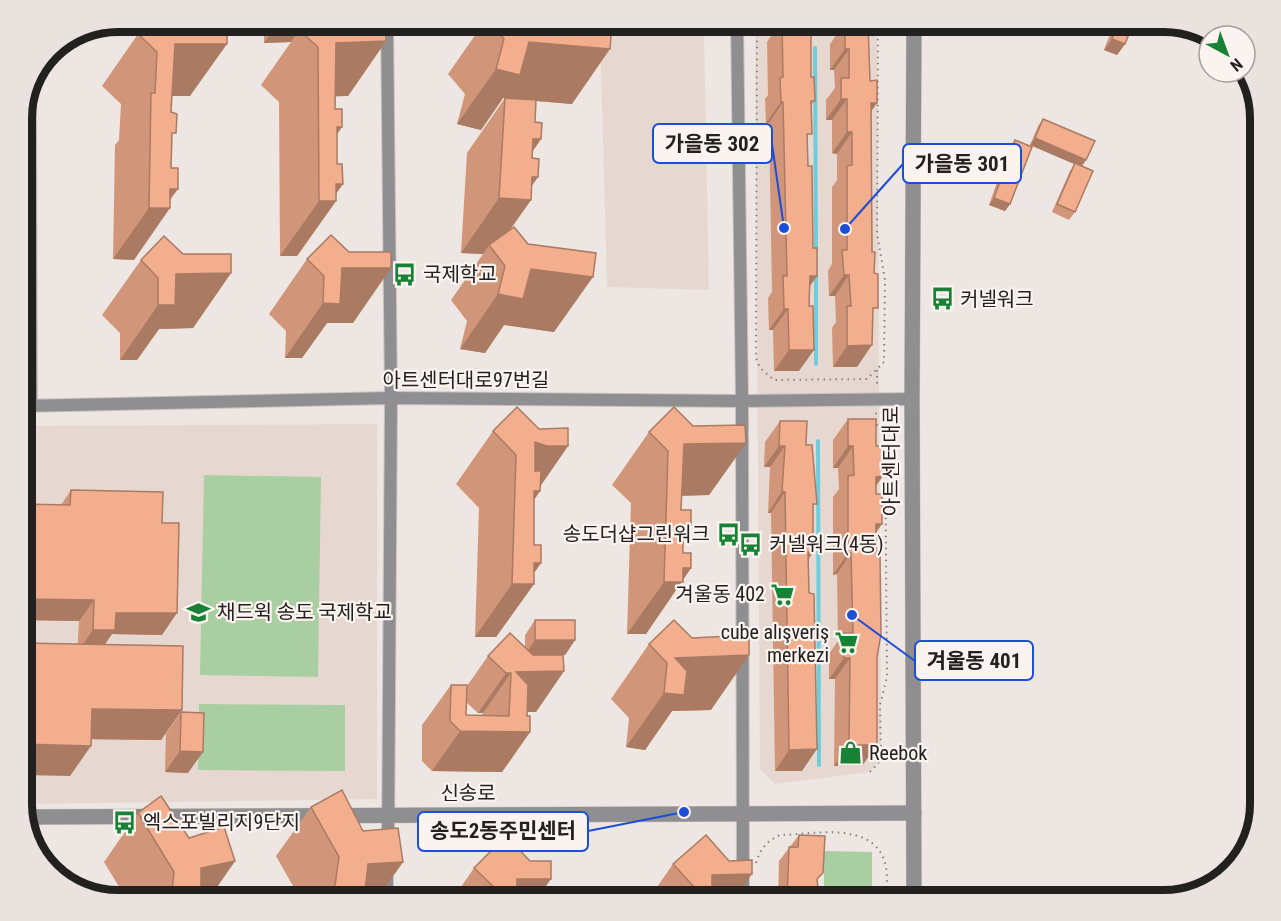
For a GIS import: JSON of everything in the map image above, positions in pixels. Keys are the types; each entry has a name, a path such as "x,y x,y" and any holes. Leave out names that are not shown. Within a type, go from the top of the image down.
{"street":[{"path":"387,32 390,398 387,890"},
{"path":"737,32 742,401 743,890"},
{"name":"아트센터대로","path":"914,32 912,399 914,890"},
{"name":"아트센터대로97번길","path":"32,406 390,398 742,401 912,399"},
{"name":"신송로","path":"33,817 914,813"}],"path":[{"path":"758,32 756,358 760,368 774,380 867,379 884,362 884,274 877,232 878,40 870,32"},
{"path":"877,370 877,382"},
{"path":"870,772 881,760 880,705 887,677 885,435 876,424 876,411"},
{"path":"756,872 759,852 770,839 780,835 857,834 874,845 884,860 886,890"}],"shaded area":[{"path":"600,32 704,32 709,290 607,287"},
{"path":"755,32 877,32 881,760 870,772 775,784 760,769"},
{"name":"채드윅 송도 국제학교","path":"377,424 377,799 32,804 32,426"}],"green space":[{"path":"204,475 321,477 318,677 200,675"},
{"path":"199,704 345,705 345,771 198,770"},
{"path":"824,851 872,852 872,890 824,890"}],"building":[{"path":"140,32 227,32 227,44 175,44 171,112 177,114 176,133 172,133 171,168 178,168 178,189 170,189 170,208 149,208 151,93 155,93 157,52 138,34"},
{"path":"301,32 386,32 386,41 336,43 335,109 342,109 342,127 337,127 337,164 342,164 343,184 336,184 336,201 319,201 318,47"},
{"path":"498,32 611,32 610,49 529,42 520,75 496,69 504,39"},
{"path":"782,32 811,32 811,77 814,77 815,101 811,101 812,134 807,134 808,166 812,166 813,248 817,248 817,276 810,276 809,306 813,306 814,350 789,350 788,309 784,309 783,276 787,276 783,102 781,102 780,78 783,77"},
{"path":"845,32 868,32 870,81 877,80 877,103 871,103 872,252 875,252 874,273 878,274 878,308 873,308 872,345 847,346 847,306 851,306 849,275 844,275 842,250 847,250 847,166 852,165 852,132 847,132 847,99 841,99 841,78 849,78 849,49 845,49"},
{"path":"1115,32 1130,32 1125,44 1112,39"},
{"path":"505,98 536,100 535,122 542,123 541,139 533,139 532,158 539,159 538,177 532,177 531,200 499,198"},
{"path":"1043,119 1095,141 1086,160 1035,138"},
{"path":"1015,140 1032,147 1010,204 994,198"},
{"path":"1075,163 1093,171 1075,212 1057,204"},
{"path":"514,227 528,244 596,253 593,277 531,269 523,299 498,294 505,266 489,245"},
{"path":"331,235 349,252 391,252 391,268 342,268 340,304 323,303 324,276 307,259"},
{"path":"164,236 183,254 231,254 231,273 176,274 175,305 158,305 158,278 141,260"},
{"path":"517,407 539,429 568,428 568,446 547,446 535,442 535,471 541,471 540,491 534,491 534,545 541,545 541,563 534,563 534,584 512,584 516,455 493,431"},
{"path":"674,407 693,426 745,425 746,443 684,444 681,510 691,510 691,525 683,525 683,553 691,553 691,568 683,568 683,582 664,582 668,451 649,432"},
{"path":"848,419 876,419 876,446 882,446 883,476 876,477 876,494 882,494 882,524 876,524 876,554 880,554 881,634 877,657 877,745 849,745 850,658 844,658 844,633 853,633 851,553 848,553 848,476 854,475 853,446 848,446"},
{"path":"780,421 807,421 806,445 812,445 817,504 813,504 813,552 808,552 809,593 814,594 817,749 789,750 785,492 782,491 785,446 779,446"},
{"path":"71,490 163,492 162,523 179,523 177,613 116,613 115,630 93,630 94,600 32,599 32,504 70,505"},
{"path":"535,620 575,620 575,640 535,640"},
{"path":"674,620 692,638 749,635 749,655 675,658 687,671 684,695 664,693 667,663 649,644"},
{"path":"510,633 533,655 563,655 564,671 516,672 528,685 527,716 530,716 530,732 460,731 450,721 451,685 467,685 466,715 509,716 511,673 506,673 488,656"},
{"path":"32,643 183,646 182,710 92,709 91,746 32,744"},
{"path":"181,712 204,713 203,752 180,751"},
{"path":"342,790 363,831 398,828 403,862 368,864 365,890 334,890 339,857 311,807"},
{"path":"161,796 189,838 224,827 235,861 201,868 201,890 172,890 174,872 138,813"},
{"path":"706,835 729,861 752,860 752,874 712,875 712,890 696,890 673,864"},
{"path":"799,835 825,836 823,873 817,879 819,890 787,890 789,847 798,847"},
{"path":"506,836 530,861 551,861 551,879 517,879 517,890 497,890 474,868"}],"waterway":[{"path":"815,48 816,251"},
{"path":"816,274 816,364"},
{"path":"818,441 819,765"}],"place":[{"name":"가을동 302","path":"784,228"},
{"name":"가을동 301","path":"845,229"},
{"name":"국제학교","path":"405,274"},
{"name":"커넬워크","path":"942,299"},
{"name":"송도더샵그린워크","path":"728,534"},
{"name":"커넬워크(4동)","path":"751,544"},
{"name":"겨울동 402","path":"783,594"},
{"name":"채드윅 송도 국제학교","path":"199,612"},
{"name":"겨울동 401","path":"852,615"},
{"name":"cube alışveriş merkezi","path":"847,643"},
{"name":"Reebok","path":"851,753"},
{"name":"송도2동주민센터","path":"684,812"},
{"name":"엑스포빌리지9단지","path":"125,822"}]}
